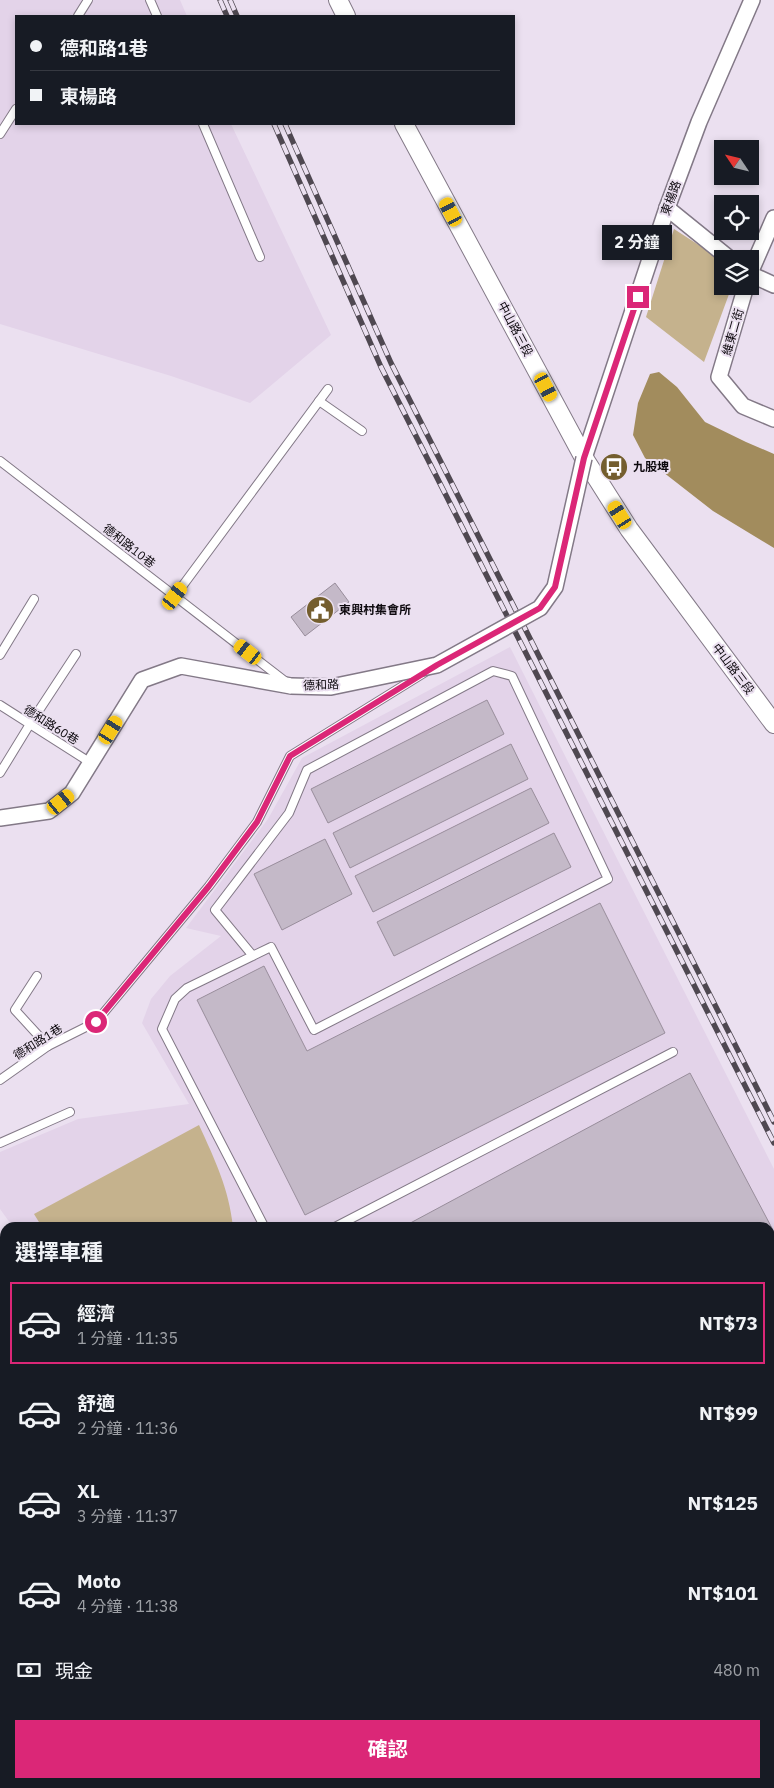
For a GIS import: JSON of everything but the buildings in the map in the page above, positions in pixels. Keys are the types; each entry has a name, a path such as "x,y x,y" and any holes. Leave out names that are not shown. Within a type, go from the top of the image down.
{"street":[{"path":"338,0 346,15"},
{"name":"東楊路","path":"584,458 699,122 752,0"},
{"name":"中山路三段","path":"405,125 584,458 628,529 774,724"},
{"path":"668,208 719,250"},
{"path":"759,253 774,218"},
{"path":"759,278 774,285"},
{"name":"維東二街","path":"743,295 719,377 743,406 774,419"},
{"name":"德和路","path":"0,818 50,811 72,793 142,680 181,666 292,686 331,687 437,665 540,608 555,587 584,458"}],"lane":[{"path":"79,15 88,0"},
{"path":"150,0 157,15"},
{"path":"0,134 15,111"},
{"path":"204,125 260,257"},
{"path":"175,596 328,390"},
{"path":"320,401 362,431"},
{"name":"德和路10巷","path":"0,461 292,686"},
{"path":"0,655 34,599"},
{"path":"0,774 76,654"},
{"name":"德和路1巷","path":"0,1080 48,1046 96,1022 209,886 257,822 290,756 437,665"},
{"path":"253,956 215,910 289,813 307,770 493,671 512,676 608,879 314,1030 271,947 253,956 187,988 174,1000 162,1029 262,1222"},
{"name":"德和路60巷","path":"0,705 91,763"},
{"path":"37,976 15,1010 48,1046"},
{"path":"345,1222 673,1052"},
{"path":"0,1143 70,1112"}],"shaded area":[{"path":"0,0 180,0 187,15 15,15 15,125 231,125 331,335 250,403 171,376 0,324"},
{"path":"674,229 714,255 714,295 729,295 704,362 646,317"},
{"path":"659,372 677,387 705,422 774,454 774,548 713,511 645,458 633,435 638,403 650,374"},
{"path":"510,647 774,1169 774,1222 9,1222 0,1209 0,1152 78,1119 189,1104 142,1023 151,999 170,976 221,936 186,928 268,819 302,758"},
{"path":"199,1125 225,1187 232,1222 39,1222 34,1214"}],"railway":[{"path":"220,0 227,15"},
{"path":"230,0 237,15"},
{"path":"274,125 381,367 774,1143"},
{"path":"285,125 391,363 774,1122"}],"place":[{"name":"九股埤","path":"614,467"},
{"name":"東興村集會所","path":"320,610"}],"route":[{"path":"96,1022 209,886 257,822 290,756 437,665 540,608 555,587 584,458 638,297"}]}
